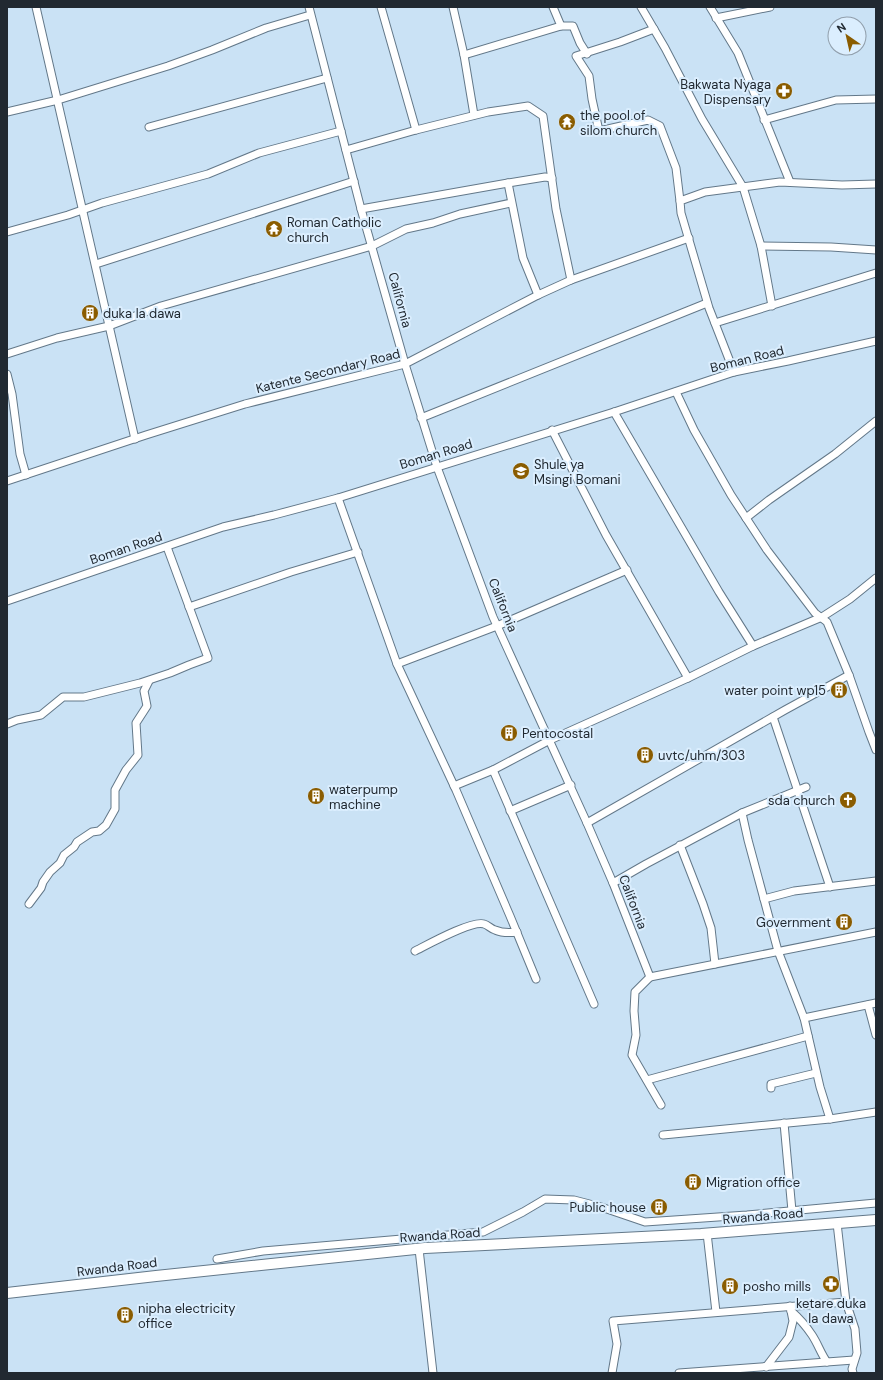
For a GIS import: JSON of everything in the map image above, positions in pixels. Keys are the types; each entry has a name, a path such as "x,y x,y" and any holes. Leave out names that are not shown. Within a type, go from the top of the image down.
{"highway":[{"name":"Rwanda Road","path":"7,1293 419,1249 707,1233 876,1220"}],"street":[{"path":"36,7 135,439"},
{"name":"California","path":"309,7 361,209 405,364 437,467 497,626 571,785 613,883 650,977"},
{"path":"382,7 416,130"},
{"path":"453,7 464,55 474,115"},
{"path":"553,7 561,26"},
{"path":"641,7 702,119 743,187 760,246 772,306"},
{"path":"710,7 738,53 790,182"},
{"path":"716,18 770,7"},
{"path":"7,112 58,100 168,66 266,28 310,15"},
{"path":"464,55 561,26 574,26 580,43 587,54"},
{"path":"654,29 587,54 576,56 589,76 599,131 648,120 660,126 676,168 681,213 707,303 734,372"},
{"path":"149,127 327,78"},
{"path":"764,120 836,100 876,100"},
{"path":"346,150 474,115 528,106 543,116 556,209 572,280"},
{"path":"7,232 61,217 102,202 208,174 259,153 341,131"},
{"path":"361,209 508,182 545,177 552,178"},
{"path":"96,264 354,181"},
{"path":"508,182 523,258 538,295"},
{"path":"680,201 705,192 780,182 842,185 876,184"},
{"path":"7,354 58,338 109,326 161,306 372,246 406,229 433,223 460,214 511,203"},
{"name":"Katente Secondary Road","path":"7,481 245,404 405,364 538,295 572,280 689,238"},
{"path":"760,246 831,247 876,250"},
{"path":"715,323 876,273"},
{"path":"422,418 707,303"},
{"name":"Boman Road","path":"7,601 223,527 338,498 552,430 614,412 734,372 876,341"},
{"path":"7,374 12,394 20,454 26,475"},
{"path":"676,392 694,430 731,494 767,550 815,613 827,622 849,675 876,750"},
{"path":"614,412 715,586 753,646"},
{"path":"746,518 835,454 876,421"},
{"path":"552,430 606,535 688,678"},
{"path":"338,498 397,664 454,786 536,979"},
{"path":"7,724 17,720 40,715 63,697 84,697 149,681 208,658 167,547"},
{"path":"189,608 291,572 358,552"},
{"path":"397,664 497,626 626,570"},
{"path":"454,786 493,770 550,740 688,678 753,646 822,617 850,599 876,578"},
{"path":"587,823 849,675"},
{"path":"28,904 42,888 43,882 50,872 60,863 64,855 74,847 77,842 92,832 99,831 106,825 115,809 115,790 126,770 138,755 136,723 148,706 144,691 149,681"},
{"path":"773,717 830,887"},
{"path":"493,770 594,1004"},
{"path":"510,811 571,785"},
{"path":"613,883 742,813 806,786"},
{"path":"742,813 778,951 804,1018 816,1073 830,1119"},
{"path":"680,846 711,928 714,964"},
{"path":"764,900 794,891 876,882"},
{"path":"415,951 442,936 452,934 473,924 484,924 495,930 508,933 517,932"},
{"path":"661,1105 632,1055 636,1035 634,992 650,977 876,932"},
{"path":"804,1018 876,1003"},
{"path":"868,1005 876,1035"},
{"path":"647,1080 808,1036"},
{"path":"771,1088 771,1084 816,1073"},
{"path":"663,1135 830,1119 876,1112"},
{"path":"784,1123 792,1211"},
{"path":"217,1259 263,1251 483,1232 545,1199 574,1200 602,1207 645,1222 876,1203"},
{"path":"836,1223 846,1302 855,1329 857,1353 852,1369 853,1373"},
{"path":"707,1233 716,1312"},
{"path":"419,1249 433,1373"},
{"path":"612,1373 617,1344 613,1321 716,1312 791,1308 846,1302"},
{"path":"791,1308 812,1336 821,1353 828,1362"},
{"path":"766,1367 789,1337 793,1321 791,1308"},
{"path":"679,1373 854,1360"}],"place":[{"name":"Bakwata Nyaga Dispensary","path":"784,91"},
{"name":"the pool of silom church","path":"567,122"},
{"name":"Roman Catholic church","path":"274,229"},
{"name":"duka la dawa","path":"90,313"},
{"name":"Shule ya Msingi Bomani","path":"521,471"},
{"name":"water point wp15","path":"839,690"},
{"name":"Pentocostal","path":"509,733"},
{"name":"uvtc/uhm/303","path":"645,755"},
{"name":"waterpump machine","path":"316,796"},
{"name":"sda church","path":"848,800"},
{"name":"Government","path":"844,922"},
{"name":"Migration office","path":"693,1182"},
{"name":"Public house","path":"659,1207"},
{"name":"ketare duka la dawa","path":"831,1284"},
{"name":"posho mills","path":"730,1286"},
{"name":"nipha electricity office","path":"125,1315"}]}
